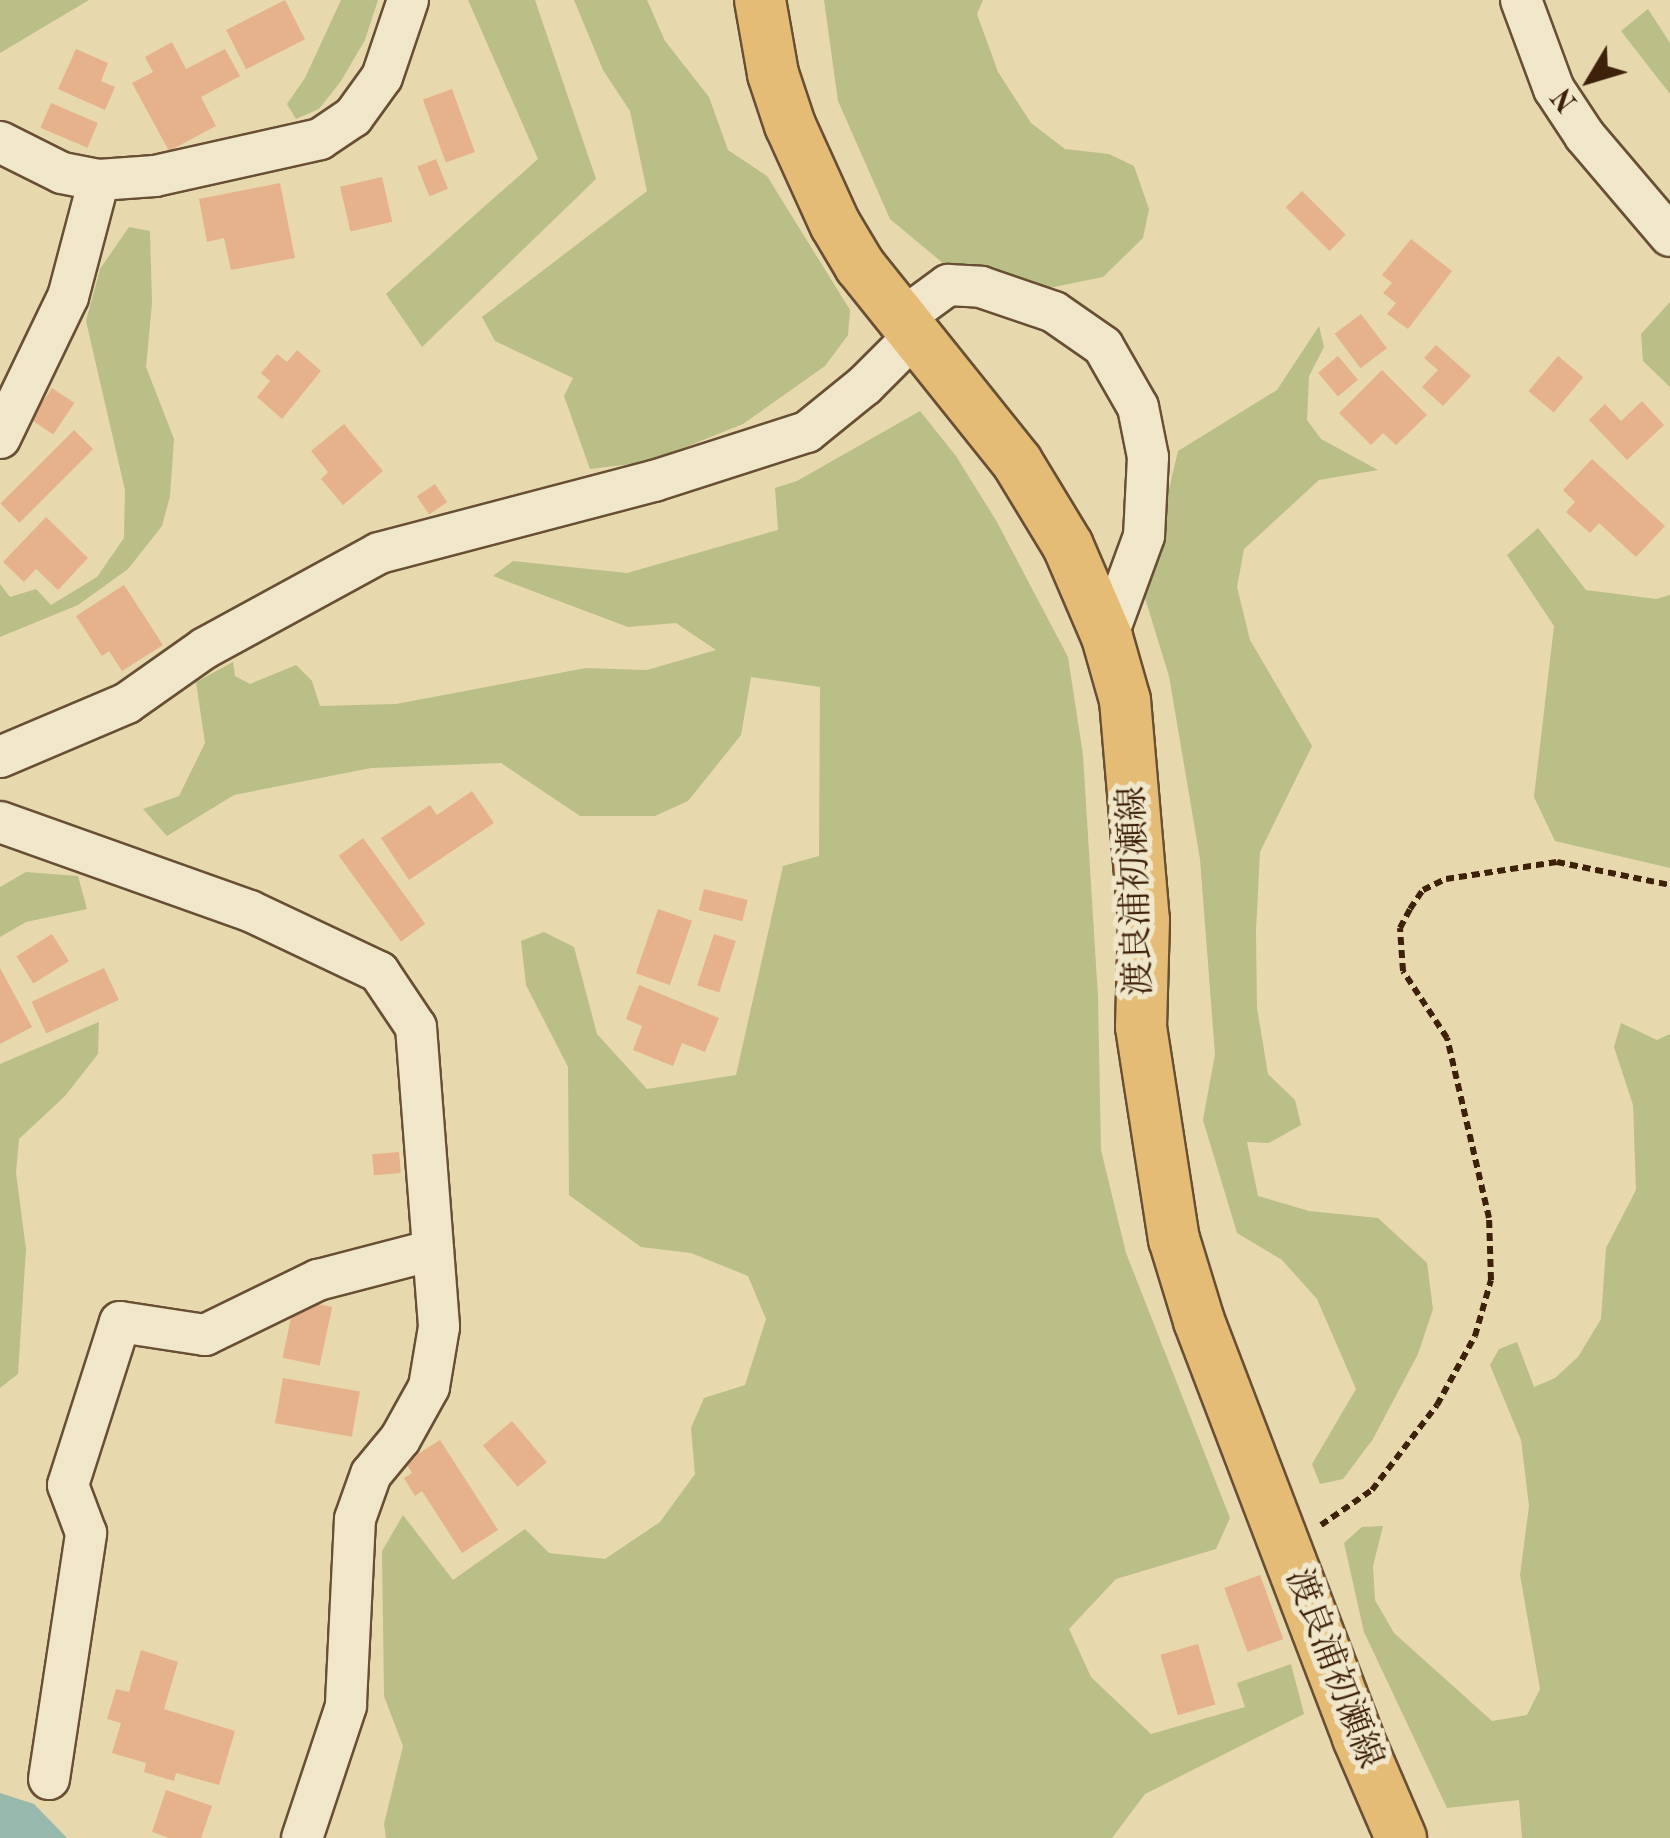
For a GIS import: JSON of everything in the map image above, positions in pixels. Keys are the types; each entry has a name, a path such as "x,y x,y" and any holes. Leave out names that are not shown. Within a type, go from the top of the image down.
{"main road":[{"name":"渡良浦初瀬線","path":"760,0 773,74 816,182 860,266 1017,462 1068,546 1107,637 1126,700 1144,920 1141,1026 1174,1239 1199,1321 1400,1838"}],"street":[{"path":"0,142 62,173 100,180 156,176 320,139 353,117 382,77 408,0"},
{"path":"1521,0 1554,89 1584,136 1670,236"},
{"path":"0,438 68,297 100,180"},
{"path":"0,757 127,702 253,619 379,553 654,481 807,432 865,385 909,326 948,286 981,287 1054,312 1103,346 1138,406 1148,457 1144,536 1107,637"},
{"path":"0,822 250,911 379,972 416,1027 439,1327 430,1388 400,1439 370,1474 355,1519 346,1706 302,1838"},
{"path":"49,1779 86,1532 68,1485 120,1322 205,1335 318,1280 433,1250"}],"path":[{"path":"1287,1546 1372,1490 1437,1405 1475,1336 1491,1280 1489,1218 1447,1038 1403,971 1400,928 1410,909 1423,890 1446,879 1557,862 1670,885"}],"green space":[{"path":"0,0 89,0 0,53"},
{"path":"341,0 378,0 365,40 341,81 319,109 296,119 287,104 305,78"},
{"path":"468,0 535,0 596,179 422,347 386,294 538,159"},
{"path":"574,0 647,0 665,41 709,97 728,150 767,176 850,310 848,335 825,366 743,424 648,462 590,469 564,396 573,378 495,341 482,317 647,191 630,111 603,70"},
{"path":"824,0 983,0 977,14 998,72 1031,123 1065,149 1109,154 1134,166 1149,209 1143,238 1103,277 1054,287 1017,285 950,269 890,219 838,101"},
{"path":"1648,9 1670,43 1670,94 1621,31"},
{"path":"129,227 150,231 152,303 146,367 174,439 170,496 162,526 128,569 78,605 0,637 0,584 10,597 36,589 51,605 97,577 124,538 125,490 86,321 100,269"},
{"path":"1670,302 1670,387 1643,361 1641,334"},
{"path":"1319,326 1324,347 1309,376 1307,420 1321,439 1378,470 1319,480 1244,549 1237,587 1250,640 1312,746 1260,852 1256,931 1257,1008 1268,1074 1295,1100 1301,1125 1269,1143 1247,1142 1258,1196 1309,1211 1378,1218 1427,1263 1433,1309 1418,1354 1373,1439 1343,1479 1320,1484 1312,1464 1356,1389 1317,1299 1282,1260 1237,1233 1203,1120 1215,1054 1200,859 1169,676 1144,595 1178,451 1277,390"},
{"path":"920,411 956,456 997,522 1068,657 1083,755 1098,997 1101,1150 1126,1253 1230,1518 1216,1549 1116,1579 1069,1629 1091,1677 1151,1734 1245,1707 1237,1683 1291,1664 1304,1714 1145,1794 1112,1838 386,1838 384,1824 403,1746 384,1696 382,1551 403,1515 453,1580 525,1529 549,1553 605,1559 660,1522 695,1474 691,1428 704,1398 745,1385 766,1319 748,1276 691,1253 641,1247 569,1195 568,1067 526,985 521,941 544,932 574,947 597,1034 647,1089 736,1075 783,866 819,856 820,687 751,677 741,735 688,801 655,816 580,816 501,763 371,768 234,795 167,836 143,809 179,796 205,743 196,682 233,662 235,676 250,684 296,665 312,681 320,706 396,704 586,668 647,670 716,650 676,623 628,627 493,576 513,561 627,573 778,530 775,488 797,481"},
{"path":"1538,528 1586,590 1656,599 1670,595 1670,868 1555,841 1534,797 1554,626 1507,555"},
{"path":"26,872 78,876 87,909 26,922 0,937 0,887"},
{"path":"99,1022 98,1054 65,1096 19,1139 16,1173 26,1249 18,1374 0,1388 0,1064"},
{"path":"1621,1023 1657,1040 1670,1034 1670,1838 1522,1838 1519,1800 1447,1808 1364,1632 1344,1543 1362,1527 1383,1526 1373,1566 1375,1600 1394,1633 1492,1721 1527,1715 1540,1689 1520,1575 1529,1506 1521,1440 1490,1365 1499,1349 1517,1342 1534,1387 1555,1378 1578,1357 1601,1319 1606,1248 1636,1190 1633,1105 1614,1047"}],"water":[{"path":"0,1793 34,1804 67,1838 0,1838"}],"building":[{"path":"285,0 305,39 246,69 226,30"},
{"path":"172,42 186,69 225,49 240,76 201,97 216,126 169,151 132,83 153,72 145,57"},
{"path":"76,49 108,63 101,81 115,87 105,110 58,89"},
{"path":"452,89 475,152 446,163 423,100"},
{"path":"51,103 98,123 87,148 40,128"},
{"path":"436,159 448,189 429,196 417,166"},
{"path":"382,177 392,222 350,231 340,187"},
{"path":"280,183 295,258 231,270 224,238 207,242 199,199"},
{"path":"1302,191 1346,235 1330,251 1286,207"},
{"path":"1411,239 1452,271 1408,329 1387,314 1396,303 1383,293 1392,283 1382,275"},
{"path":"1361,314 1387,348 1361,368 1335,334"},
{"path":"1436,345 1471,376 1443,406 1422,387 1438,370 1424,358"},
{"path":"297,350 321,371 282,419 257,397 270,381 261,373 277,354 287,362"},
{"path":"1338,356 1358,380 1338,396 1318,373"},
{"path":"1558,356 1583,377 1554,412 1528,391"},
{"path":"1382,370 1427,415 1396,445 1383,433 1371,445 1339,413"},
{"path":"52,388 74,403 53,435 31,420"},
{"path":"1642,401 1664,425 1627,460 1589,420 1605,404 1621,421"},
{"path":"344,424 383,471 343,505 321,479 328,472 311,451"},
{"path":"74,430 93,449 20,523 0,504"},
{"path":"1592,459 1665,526 1636,557 1599,523 1590,533 1566,512 1575,502 1563,490"},
{"path":"435,484 447,502 429,515 417,496"},
{"path":"46,517 88,558 58,590 36,569 24,582 3,562"},
{"path":"124,585 163,645 122,671 109,651 102,656 76,616"},
{"path":"472,791 494,823 409,880 381,838 430,805 437,815"},
{"path":"363,838 425,924 401,941 339,856"},
{"path":"704,889 748,900 742,921 699,910"},
{"path":"658,909 692,921 670,985 636,973"},
{"path":"52,934 69,961 33,983 16,956"},
{"path":"714,934 736,941 719,992 697,985"},
{"path":"0,968 32,1027 0,1044"},
{"path":"104,968 119,1000 46,1034 31,1002"},
{"path":"639,985 719,1018 705,1052 682,1043 673,1066 633,1050 642,1026 626,1019"},
{"path":"399,1152 401,1173 374,1175 372,1154"},
{"path":"295,1299 332,1307 320,1366 283,1358"},
{"path":"283,1378 360,1392 352,1437 275,1423"},
{"path":"512,1421 547,1462 518,1487 483,1445"},
{"path":"440,1440 498,1530 462,1553 422,1491 415,1496 404,1478 412,1473 405,1462"},
{"path":"1260,1575 1283,1639 1248,1652 1224,1588"},
{"path":"1198,1644 1215,1705 1178,1715 1161,1655"},
{"path":"141,1650 178,1662 164,1709 235,1731 219,1785 176,1773 174,1781 144,1772 146,1763 112,1753 121,1723 107,1719 116,1689 129,1692"},
{"path":"166,1790 212,1806 201,1838 169,1838 152,1832"}]}
